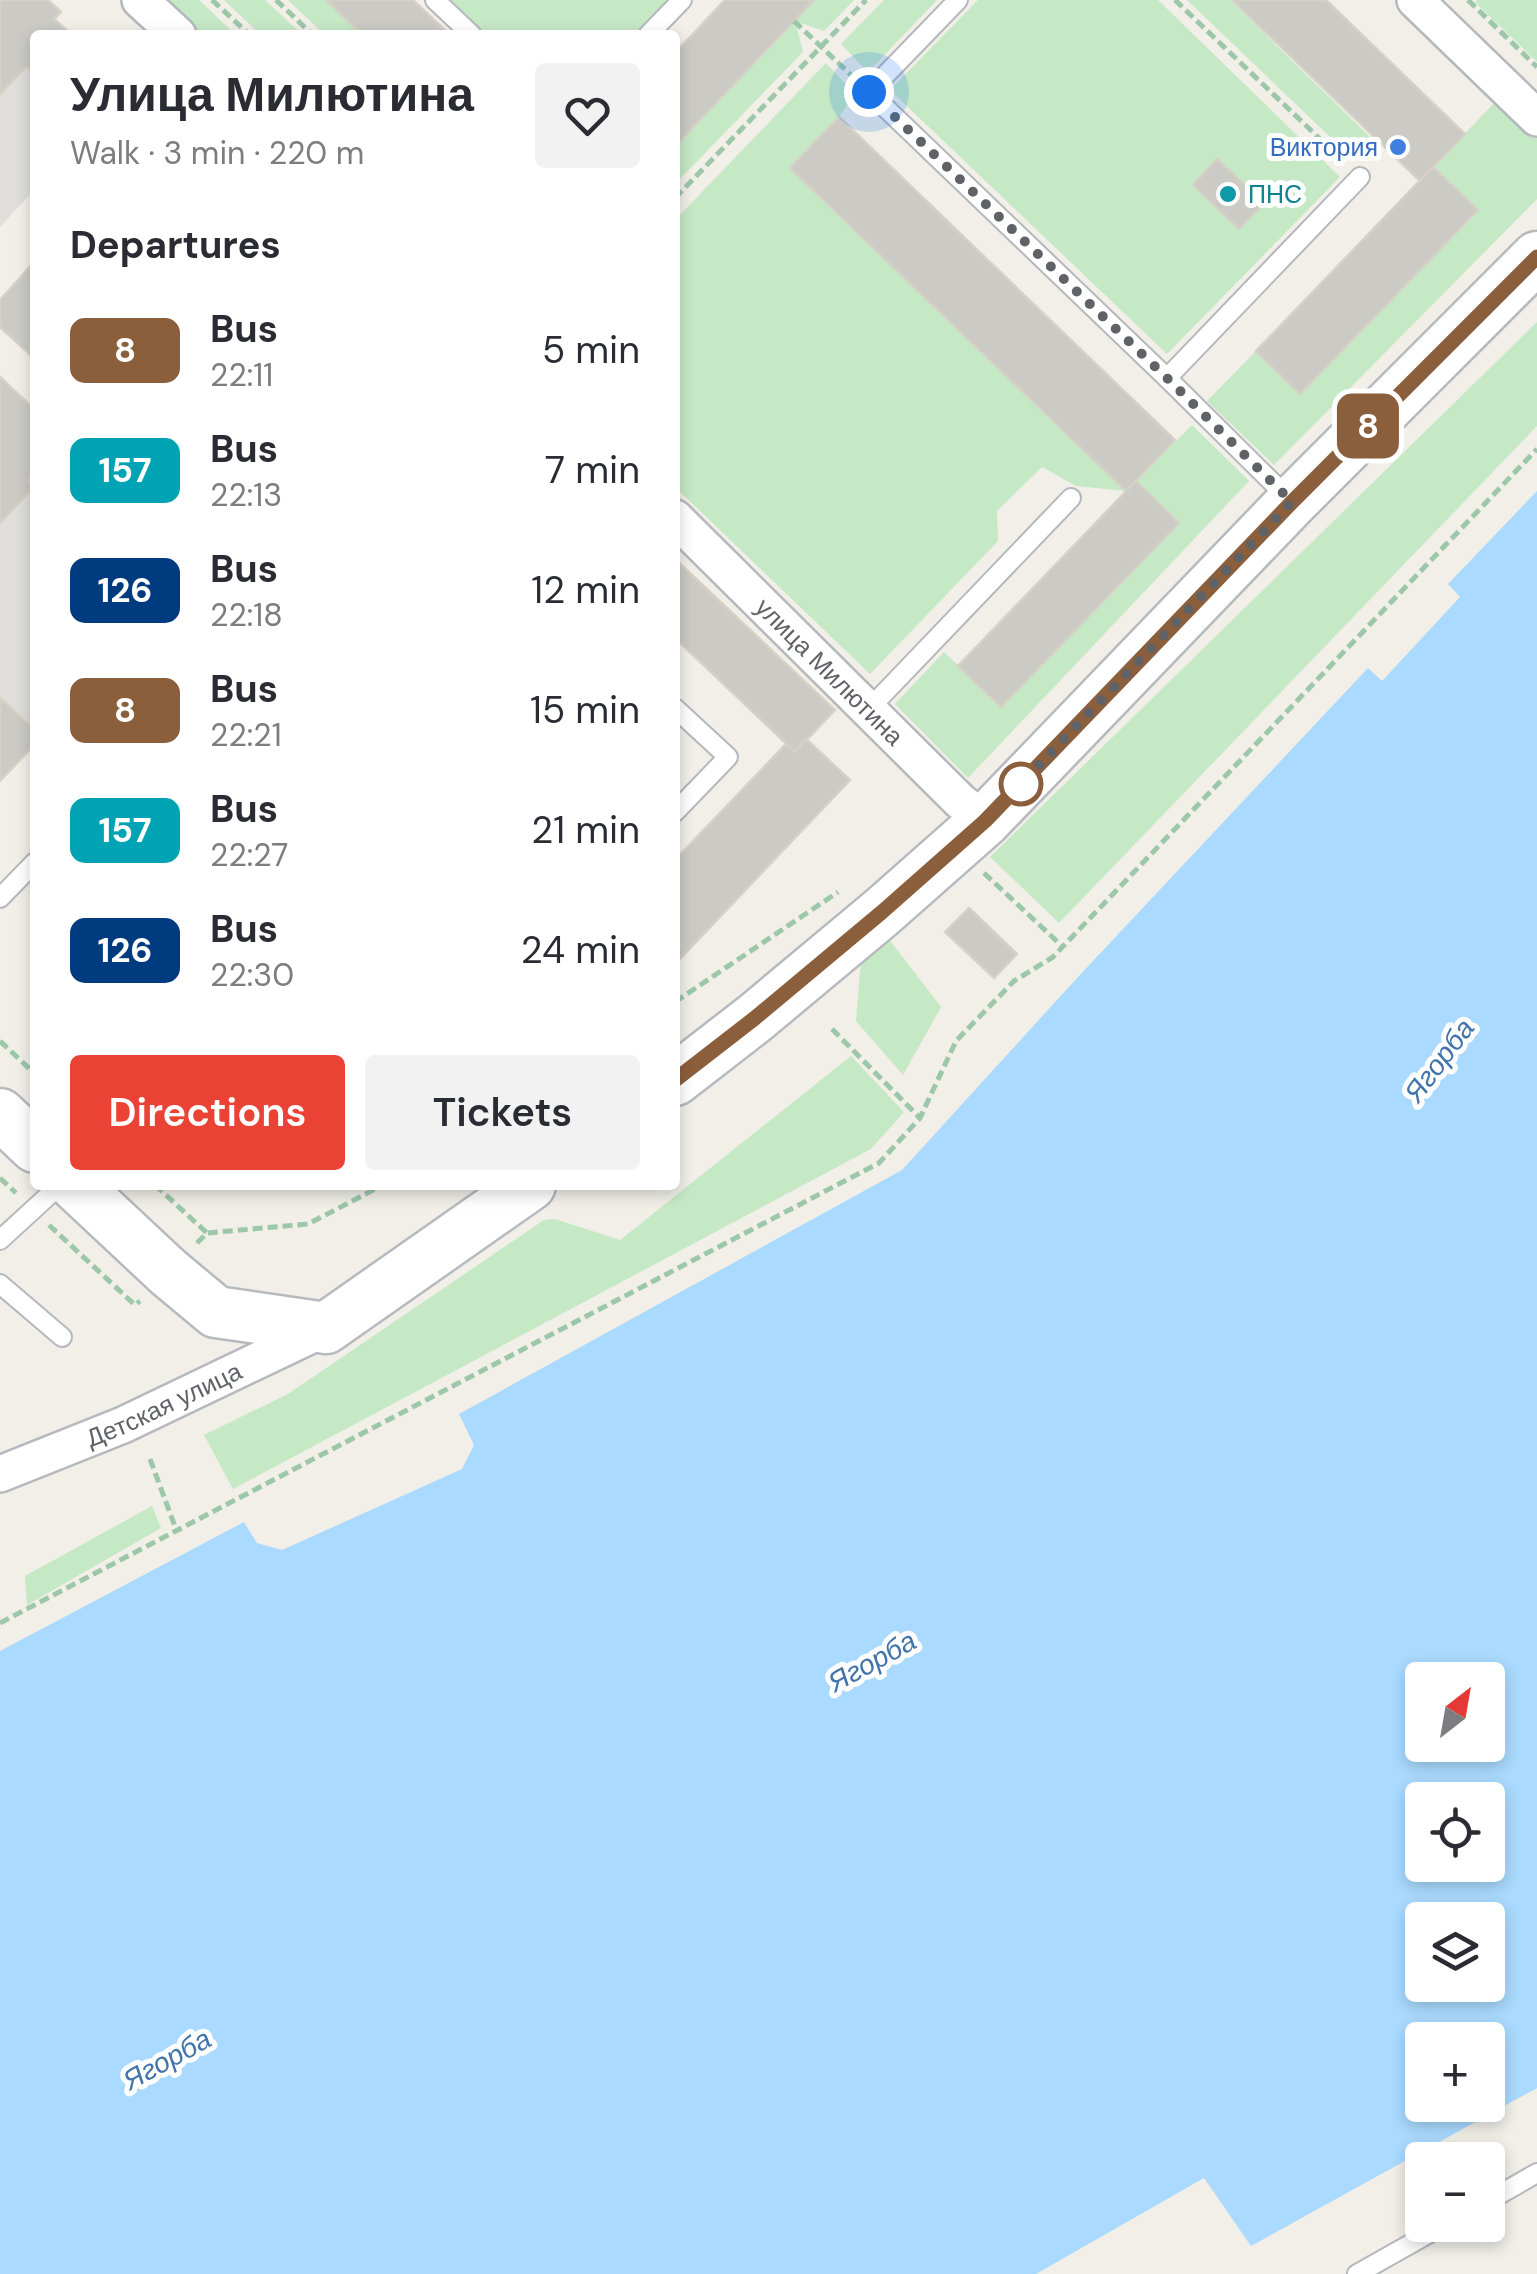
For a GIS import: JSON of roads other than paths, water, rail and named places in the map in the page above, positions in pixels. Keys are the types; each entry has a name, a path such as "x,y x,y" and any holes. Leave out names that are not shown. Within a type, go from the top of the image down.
{"main road":[{"path":"680,1076 882,912 985,821 1292,502 1537,257"},
{"path":"0,1114 30,1142"},
{"path":"81,1190 216,1312 326,1328 523,1190"}],"street":[{"path":"140,0 173,30"},
{"path":"1414,0 1537,118"},
{"name":"улица Милютина","path":"680,523 960,801 985,821"},
{"name":"Детская улица","path":"0,1474 123,1424 326,1328"}],"lane":[{"path":"435,0 467,30"},
{"path":"653,30 682,0"},
{"path":"958,0 869,92 1292,502"},
{"path":"1167,378 1360,178"},
{"path":"868,710 1071,498"},
{"path":"680,713 728,757 680,807"},
{"path":"0,898 30,867"},
{"path":"0,1240 55,1190"},
{"path":"0,1284 62,1338"},
{"path":"1505,2191 1537,2173"},
{"path":"1356,2274 1413,2242"}],"water":[{"name":"Ягорба","path":"1537,491 1537,2088 1505,2106 1505,2022 1405,2022 1405,2122 1475,2122 1439,2142 1405,2142 1405,2161 1251,2246 1204,2178 1036,2274 0,2274 0,1651 244,1522 257,1543 282,1550 462,1469 474,1445 459,1414 902,1170 1368,668 1382,681 1460,597 1448,584"}],"place":[{"name":"Виктория","path":"1398,147"},
{"name":"ПНС","path":"1228,194"}]}
